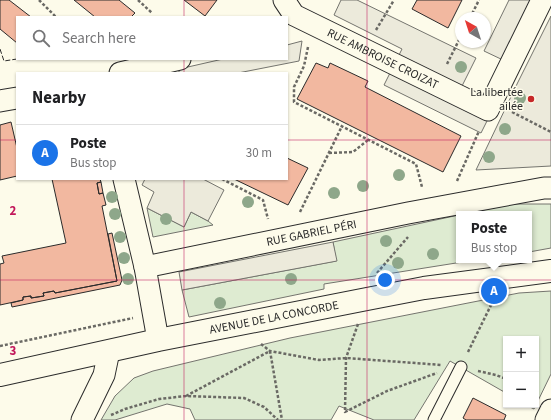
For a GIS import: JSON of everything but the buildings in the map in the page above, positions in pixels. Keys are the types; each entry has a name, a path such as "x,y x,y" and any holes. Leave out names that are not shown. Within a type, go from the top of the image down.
{"street":[{"path":"490,106 542,0"},
{"name":"RUE AMBROISE CROIZAT","path":"288,11 437,85 490,106"},
{"path":"124,72 176,60"},
{"path":"0,102 16,98"},
{"path":"124,180 145,267 158,340"},
{"name":"RUE GABRIEL PÉRI","path":"145,267 427,209 551,188"},
{"name":"AVENUE DE LA CONCORDE","path":"0,375 158,340 424,288 551,271"},
{"path":"82,420 104,374 109,351"},
{"path":"546,420 551,410"}],"lane":[{"path":"434,420 461,367"}],"path":[{"path":"39,0 55,16"},
{"path":"138,0 152,13"},
{"path":"364,49 394,0"},
{"path":"473,12 479,0"},
{"path":"314,24 304,66 294,87 294,102 416,164 427,209"},
{"path":"437,85 455,48"},
{"path":"505,277 461,367 387,391 344,412 346,358 374,276 413,230 490,106 551,132"},
{"path":"282,239 342,126"},
{"path":"329,153 353,152 368,140"},
{"path":"224,180 263,200 282,239"},
{"path":"0,346 153,314"},
{"path":"236,325 270,351 319,360 346,358 461,367 496,375 503,378"},
{"path":"186,396 270,351"},
{"path":"270,351 282,420"},
{"path":"105,417 125,409 159,399 186,396 244,398 264,407 278,420"}],"green space":[{"path":"512,204 551,204 551,248 532,251 532,211 478,211"},
{"path":"147,208 184,227 191,212 213,225 153,237"},
{"path":"456,216 456,263 324,284 324,289 189,317 182,290 336,261 333,242"},
{"path":"551,291 551,374 539,399 539,336 503,336 503,391 450,361 414,420 374,420 339,406 331,420 195,420 190,409 167,404 115,420 101,420 115,396 134,378 153,371 290,338 519,293"}],"shaded area":[{"path":"341,0 357,0 476,58 459,92 493,109 481,133 384,85 402,49 334,15"},
{"path":"509,0 533,0 503,60 484,51 485,48 491,48 491,37"},
{"path":"551,16 551,166 476,170 518,82"},
{"path":"302,41 299,61 243,72 179,72 179,69 219,60 288,60 288,45"},
{"path":"144,180 205,180 224,190 208,221 191,212 184,227 147,208 154,192 142,185"},
{"path":"333,242 337,261 182,290 179,272"}],"fence":[{"path":"0,49 4,61 16,59"}],"place":[{"name":"La libertée ailée","path":"531,99"},
{"name":"Poste","path":"494,291"}]}
